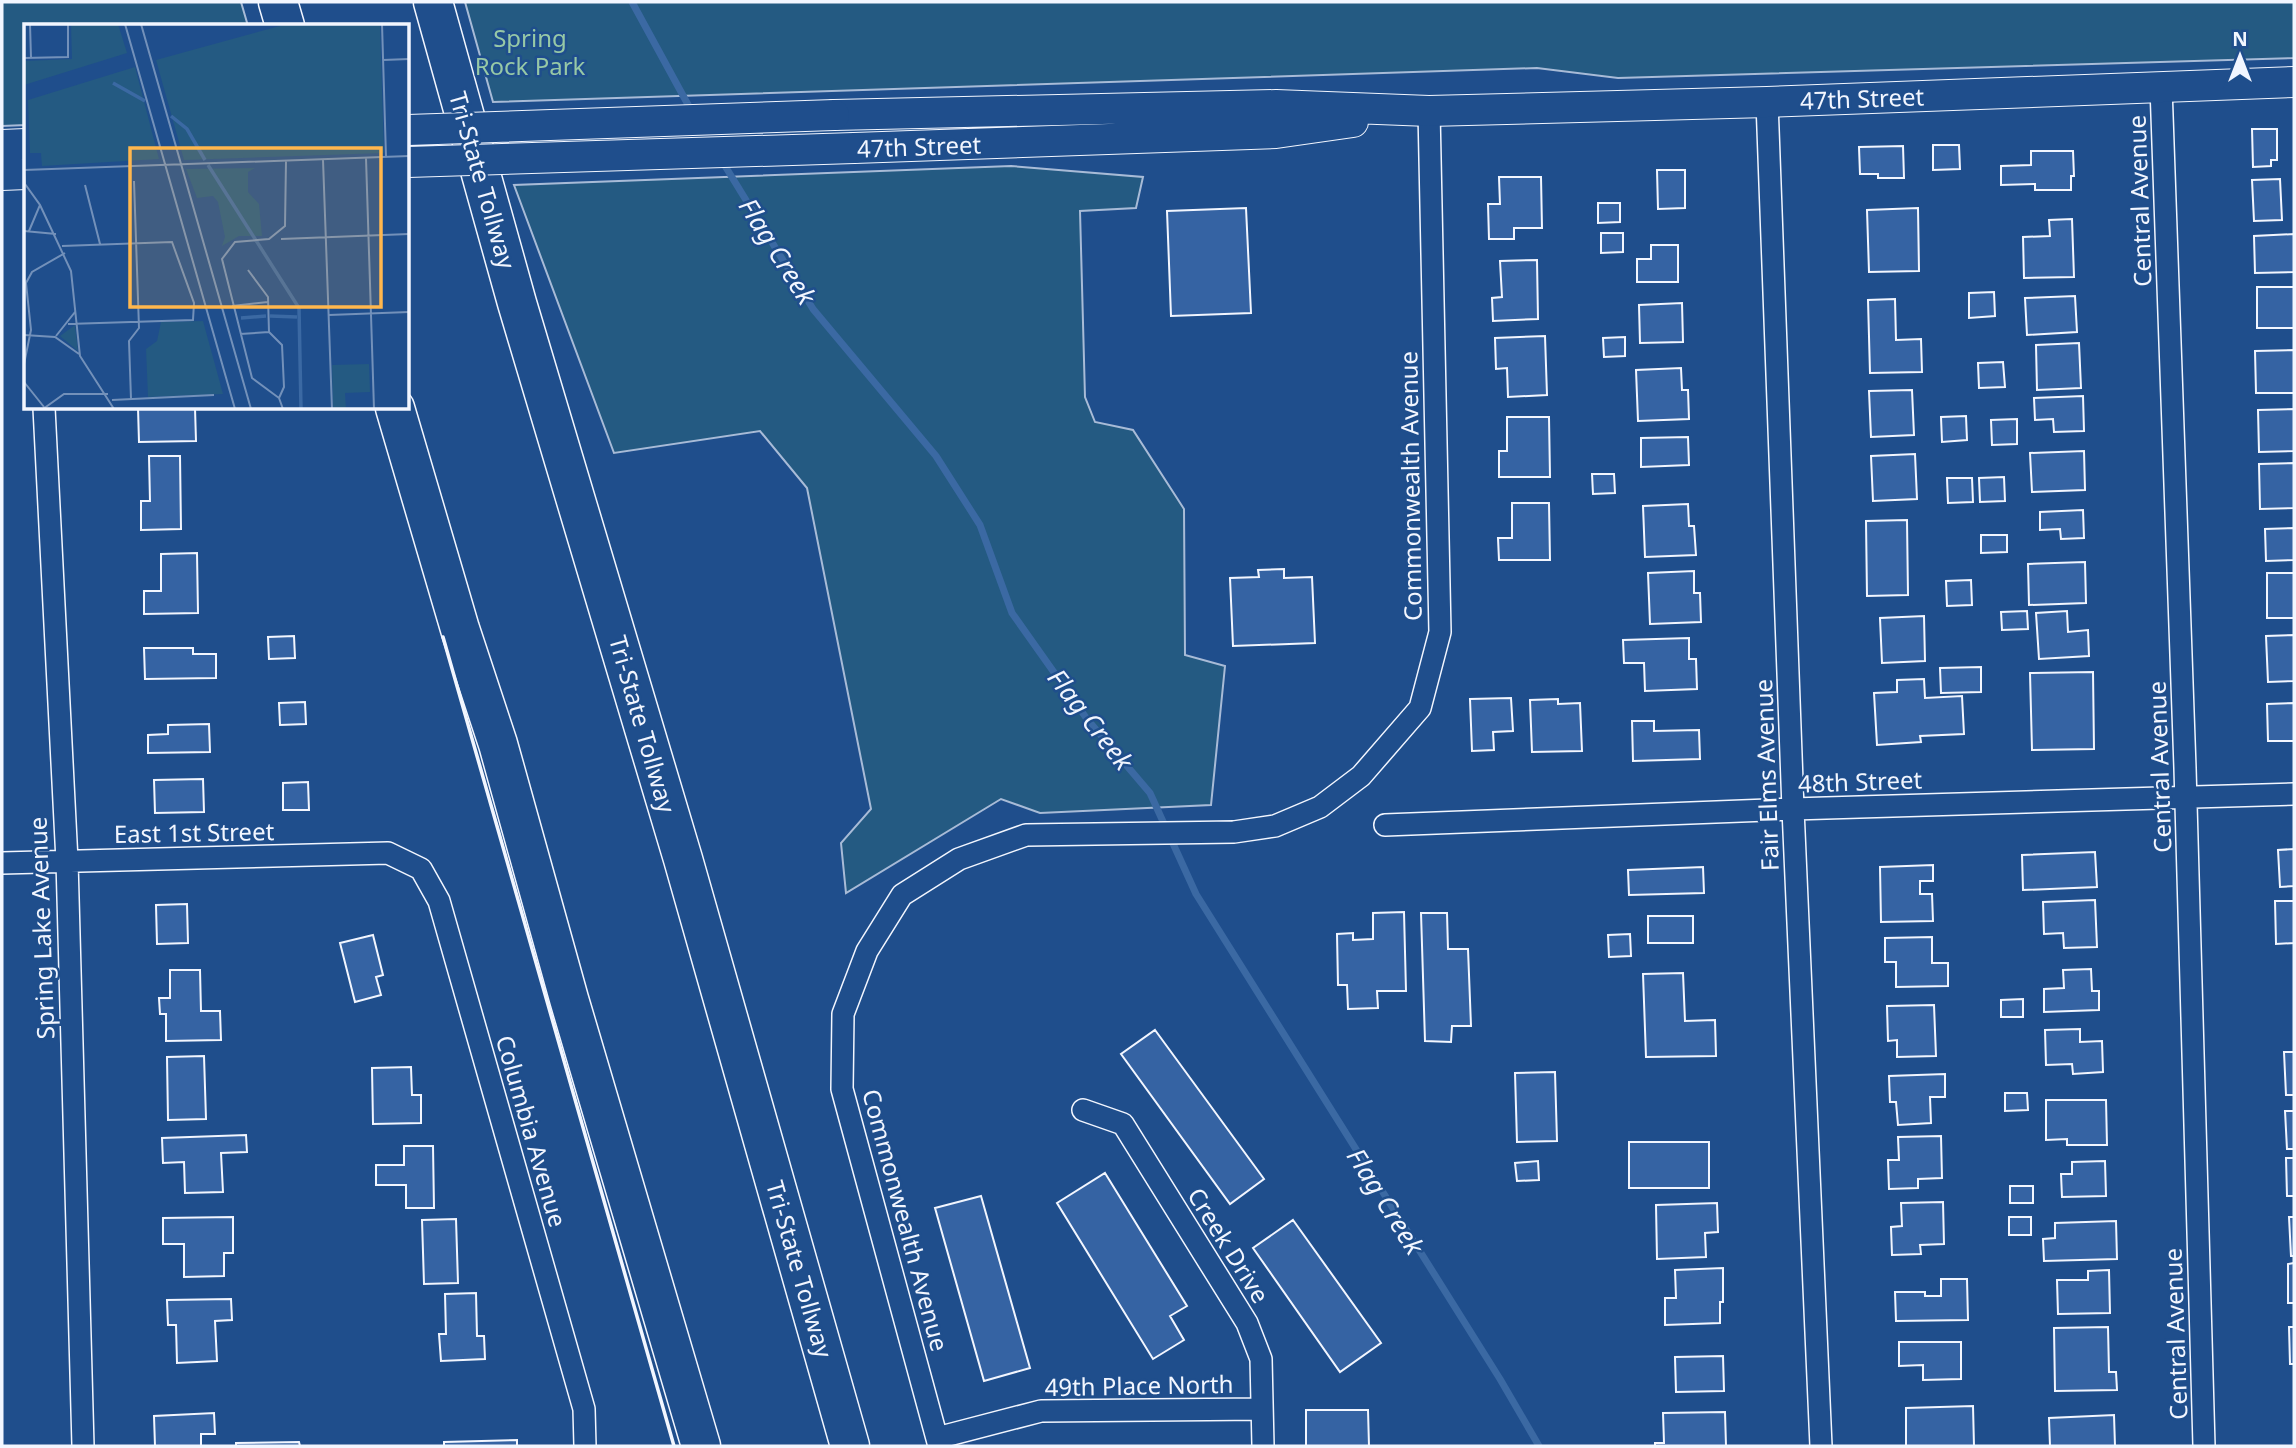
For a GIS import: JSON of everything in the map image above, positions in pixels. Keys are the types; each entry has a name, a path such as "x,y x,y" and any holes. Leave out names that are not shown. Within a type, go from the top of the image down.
{"highway":[{"path":"278,2 284,24"},
{"name":"Tri-State Tollway","path":"433,2 517,303 679,846 850,1446"},
{"path":"396,410 460,629 498,744 569,999 701,1446"}],"main road":[{"name":"47th Street","path":"410,130 834,115 1276,105 1429,111 1767,102 2294,82"},
{"name":"47th Street","path":"410,162 1276,133 1429,111"},
{"path":"2,145 24,144"},
{"path":"2,175 24,174"}],"street":[{"name":"Central Avenue","path":"2161,87 2186,797 2204,1446"},
{"name":"Fair Elms Avenue","path":"1767,102 1793,809 1821,1446"},
{"name":"Commonwealth Avenue","path":"938,1442 842,1089 843,1014 867,951 902,895 959,859 1026,835 1234,832 1275,826 1320,807 1362,776 1420,708 1440,632 1429,111"},
{"name":"Spring Lake Avenue","path":"44,410 66,861 83,1446"},
{"name":"48th Street","path":"1385,825 2294,794"},
{"name":"East 1st Street","path":"2,863 388,853"},
{"name":"Columbia Avenue","path":"388,853 421,869 439,901 584,1409 585,1446"},
{"name":"Creek Drive","path":"1083,1110 1123,1124 1247,1323 1261,1359 1264,1446"},
{"name":"49th Place North","path":"938,1442 1041,1411 1262,1409"}],"green space":[{"path":"2,2 241,2 247,24 24,24 24,125 2,126"},
{"name":"Spring Rock Park","path":"465,2 2294,2 2294,58 1618,78 1537,68 493,102"},
{"path":"1011,166 1143,177 1136,208 1080,211 1085,397 1095,422 1133,430 1184,509 1185,655 1225,666 1211,805 1040,813 1001,799 846,893 841,843 871,809 807,488 760,431 614,453 514,185"}],"building":[{"path":"2252,129 2277,129 2277,160 2271,160 2271,166 2253,167"},
{"path":"1933,145 1959,145 1960,169 1933,170"},
{"path":"1903,146 1904,178 1878,178 1878,174 1860,174 1859,147"},
{"path":"2031,151 2073,151 2074,176 2071,176 2071,190 2035,190 2035,184 2001,185 2001,166 2031,165"},
{"path":"1657,170 1685,170 1685,208 1658,209"},
{"path":"1499,177 1541,177 1542,228 1514,228 1514,239 1489,239 1488,204 1500,204"},
{"path":"2280,179 2282,220 2254,221 2252,180"},
{"path":"1598,203 1620,203 1620,222 1598,223"},
{"path":"1246,208 1251,313 1171,316 1167,211"},
{"path":"1918,208 1919,271 1869,272 1867,210"},
{"path":"2072,219 2074,277 2024,278 2023,237 2050,236 2049,220"},
{"path":"1601,233 1623,233 1623,252 1601,253"},
{"path":"2294,234 2294,272 2255,273 2254,236"},
{"path":"1651,245 1678,245 1678,282 1637,282 1637,259 1651,259"},
{"path":"1537,260 1538,319 1493,321 1492,298 1502,297 1500,261"},
{"path":"2257,287 2294,287 2294,328 2257,328"},
{"path":"1994,292 1995,316 1969,318 1969,293"},
{"path":"2075,296 2077,332 2027,335 2025,298"},
{"path":"1895,299 1896,340 1921,339 1922,372 1870,373 1868,300"},
{"path":"1682,303 1683,342 1640,343 1639,305"},
{"path":"1545,336 1547,395 1508,397 1507,368 1496,369 1495,338"},
{"path":"1625,337 1625,356 1604,357 1603,338"},
{"path":"2079,343 2081,388 2037,390 2036,345"},
{"path":"2294,350 2294,393 2256,393 2255,351"},
{"path":"2003,362 2005,387 1979,388 1978,363"},
{"path":"1681,368 1682,390 1688,390 1689,419 1638,421 1636,370"},
{"path":"1912,390 1914,435 1871,437 1869,391"},
{"path":"2083,396 2084,431 2054,432 2053,419 2035,420 2034,398"},
{"path":"2294,409 2294,451 2259,452 2258,410"},
{"path":"138,410 195,410 196,441 139,442"},
{"path":"1966,416 1967,440 1942,442 1941,417"},
{"path":"1507,417 1549,417 1550,477 1499,477 1499,451 1507,451"},
{"path":"2017,419 2017,444 1992,445 1991,420"},
{"path":"1688,437 1689,465 1641,467 1641,438"},
{"path":"2084,451 2085,490 2032,492 2030,453"},
{"path":"1915,454 1917,499 1873,501 1871,456"},
{"path":"149,456 180,456 181,529 141,530 141,501 150,501"},
{"path":"2294,463 2294,508 2260,509 2259,464"},
{"path":"1592,474 1614,474 1615,493 1593,494"},
{"path":"2004,477 2005,501 1980,502 1979,478"},
{"path":"1947,478 1972,478 1973,502 1948,503"},
{"path":"1512,503 1549,503 1550,560 1499,560 1498,538 1512,538"},
{"path":"1688,504 1689,526 1694,526 1696,555 1645,557 1643,506"},
{"path":"2083,510 2084,538 2061,539 2060,529 2040,530 2040,512"},
{"path":"1907,520 1908,595 1867,596 1866,521"},
{"path":"2294,528 2294,560 2266,561 2265,529"},
{"path":"1981,535 2007,535 2007,552 1981,553"},
{"path":"197,553 198,613 144,614 144,591 161,591 161,554"},
{"path":"2085,562 2086,603 2029,605 2028,564"},
{"path":"1284,569 1284,578 1312,577 1315,643 1233,646 1230,578 1259,577 1258,570"},
{"path":"1694,571 1694,593 1700,593 1701,622 1650,624 1648,573"},
{"path":"2267,573 2294,573 2294,618 2267,618"},
{"path":"1971,580 1972,605 1947,606 1946,581"},
{"path":"2027,611 2028,629 2002,630 2001,612"},
{"path":"2067,611 2068,632 2088,630 2089,656 2039,659 2036,613"},
{"path":"1924,616 1925,661 1882,663 1880,618"},
{"path":"2294,635 2294,681 2268,682 2266,636"},
{"path":"294,636 295,658 269,659 268,637"},
{"path":"1689,638 1689,659 1696,659 1697,689 1645,691 1644,663 1624,663 1623,640"},
{"path":"144,648 193,648 193,654 216,654 216,678 145,679"},
{"path":"1981,667 1981,692 1941,693 1940,668"},
{"path":"2093,672 2094,749 2032,750 2030,673"},
{"path":"1924,679 1925,698 1962,696 1964,734 1920,736 1921,742 1877,745 1874,693 1897,692 1897,680"},
{"path":"1511,698 1513,731 1493,732 1494,750 1472,751 1470,699"},
{"path":"1558,699 1558,704 1580,703 1582,751 1532,752 1530,700"},
{"path":"305,702 306,724 280,725 279,703"},
{"path":"2294,703 2294,741 2268,741 2267,704"},
{"path":"1632,721 1654,721 1654,731 1699,730 1700,759 1633,761"},
{"path":"209,724 210,752 148,753 148,735 168,734 168,725"},
{"path":"203,779 204,812 155,813 154,780"},
{"path":"308,782 309,810 283,810 283,783"},
{"path":"2294,849 2294,886 2280,887 2278,850"},
{"path":"2095,852 2097,887 2023,890 2022,855"},
{"path":"1933,865 1933,881 1920,881 1920,894 1932,894 1933,921 1881,922 1880,867"},
{"path":"1703,867 1704,893 1629,895 1628,870"},
{"path":"2095,900 2097,947 2064,948 2063,933 2044,934 2043,902"},
{"path":"2275,901 2294,901 2294,943 2276,944"},
{"path":"187,904 188,943 157,944 156,905"},
{"path":"1404,912 1406,991 1377,991 1378,1008 1348,1009 1347,985 1338,985 1337,934 1353,933 1353,940 1373,939 1373,913"},
{"path":"1421,913 1447,913 1448,949 1468,949 1471,1026 1452,1026 1451,1042 1425,1041"},
{"path":"1648,916 1693,916 1693,943 1648,943"},
{"path":"1630,934 1631,956 1609,957 1608,935"},
{"path":"373,935 383,975 376,977 381,995 355,1002 340,943"},
{"path":"1932,937 1932,963 1948,963 1948,986 1896,987 1896,962 1885,962 1885,938"},
{"path":"2091,969 2092,991 2099,991 2099,1010 2044,1012 2044,989 2064,988 2063,970"},
{"path":"170,970 200,970 201,1011 220,1011 221,1040 166,1041 166,1014 160,1014 159,998 170,998"},
{"path":"1683,973 1685,1021 1715,1020 1716,1056 1646,1057 1643,974"},
{"path":"2023,999 2023,1017 2001,1017 2001,1000"},
{"path":"1934,1005 1936,1056 1897,1057 1897,1040 1888,1041 1887,1006"},
{"path":"2080,1029 2080,1042 2102,1041 2103,1072 2073,1074 2072,1064 2046,1065 2045,1030"},
{"path":"1155,1030 1264,1179 1230,1204 1121,1054"},
{"path":"2284,1052 2294,1052 2294,1095 2286,1095"},
{"path":"204,1056 206,1119 168,1120 167,1057"},
{"path":"411,1067 412,1095 421,1095 421,1123 373,1124 372,1068"},
{"path":"1555,1072 1557,1141 1517,1142 1515,1073"},
{"path":"1945,1074 1945,1097 1930,1097 1931,1123 1898,1125 1896,1102 1890,1102 1889,1076"},
{"path":"2005,1093 2027,1093 2028,1110 2005,1111"},
{"path":"2046,1100 2106,1100 2107,1145 2067,1145 2067,1139 2046,1140"},
{"path":"2285,1111 2294,1111 2294,1149 2287,1149"},
{"path":"246,1135 247,1152 221,1153 223,1192 185,1193 184,1162 163,1163 162,1138"},
{"path":"1941,1136 1942,1178 1918,1179 1918,1188 1889,1189 1888,1160 1899,1160 1898,1137"},
{"path":"1629,1142 1709,1142 1709,1188 1629,1188"},
{"path":"404,1146 433,1146 434,1208 406,1208 406,1185 376,1185 376,1165 404,1165"},
{"path":"2286,1158 2294,1158 2294,1196 2287,1196"},
{"path":"1538,1161 1539,1180 1517,1181 1515,1163"},
{"path":"2105,1161 2106,1196 2062,1197 2061,1174 2072,1174 2072,1162"},
{"path":"1105,1173 1187,1306 1170,1316 1184,1340 1153,1359 1057,1203"},
{"path":"2010,1186 2033,1186 2033,1203 2010,1203"},
{"path":"981,1196 1030,1368 984,1381 935,1208"},
{"path":"1943,1202 1944,1244 1920,1245 1921,1254 1892,1255 1891,1227 1902,1226 1901,1203"},
{"path":"1717,1203 1718,1232 1705,1233 1706,1257 1657,1259 1656,1205"},
{"path":"233,1217 233,1253 224,1253 224,1276 184,1277 184,1244 163,1244 163,1218"},
{"path":"2009,1217 2031,1217 2031,1235 2009,1235"},
{"path":"2289,1217 2294,1217 2294,1256 2291,1256"},
{"path":"456,1219 458,1283 424,1284 422,1220"},
{"path":"1293,1220 1381,1343 1340,1372 1253,1248"},
{"path":"2116,1221 2117,1259 2044,1261 2043,1239 2055,1238 2055,1223"},
{"path":"2294,1263 2294,1303 2288,1303 2288,1264"},
{"path":"1723,1268 1720,1323 1665,1325 1665,1298 1676,1298 1675,1270"},
{"path":"2109,1270 2110,1313 2058,1314 2057,1280 2088,1280 2088,1271"},
{"path":"1941,1279 1967,1279 1968,1320 1896,1321 1895,1292 1925,1292 1925,1296 1941,1296"},
{"path":"476,1293 477,1336 484,1336 485,1359 441,1361 439,1334 446,1334 445,1294"},
{"path":"231,1299 232,1320 215,1321 217,1361 177,1363 176,1325 168,1325 167,1300"},
{"path":"2108,1327 2109,1372 2116,1372 2117,1390 2055,1391 2054,1328"},
{"path":"2289,1327 2294,1327 2294,1364 2290,1364"},
{"path":"1899,1342 1961,1342 1961,1379 1923,1380 1923,1365 1899,1366"},
{"path":"1723,1356 1724,1391 1676,1392 1675,1357"},
{"path":"1973,1406 1974,1446 1906,1446 1906,1408"},
{"path":"1306,1410 1368,1410 1369,1446 1306,1446"},
{"path":"1725,1412 1726,1446 1655,1446 1655,1443 1664,1443 1663,1413"},
{"path":"214,1413 215,1434 201,1434 201,1446 155,1446 154,1416"},
{"path":"2114,1415 2115,1446 2050,1446 2049,1418"},
{"path":"517,1440 517,1446 444,1446 444,1442"},
{"path":"299,1442 300,1446 236,1446 236,1443"}],"waterway":[{"name":"Flag Creek","path":"632,2 692,112"},
{"name":"Flag Creek","path":"722,161 813,309 936,456 980,525 1012,613 1087,719 1150,793 1196,894 1500,1379 1539,1446"}],"wall":[{"path":"443,637 674,1446"}]}
